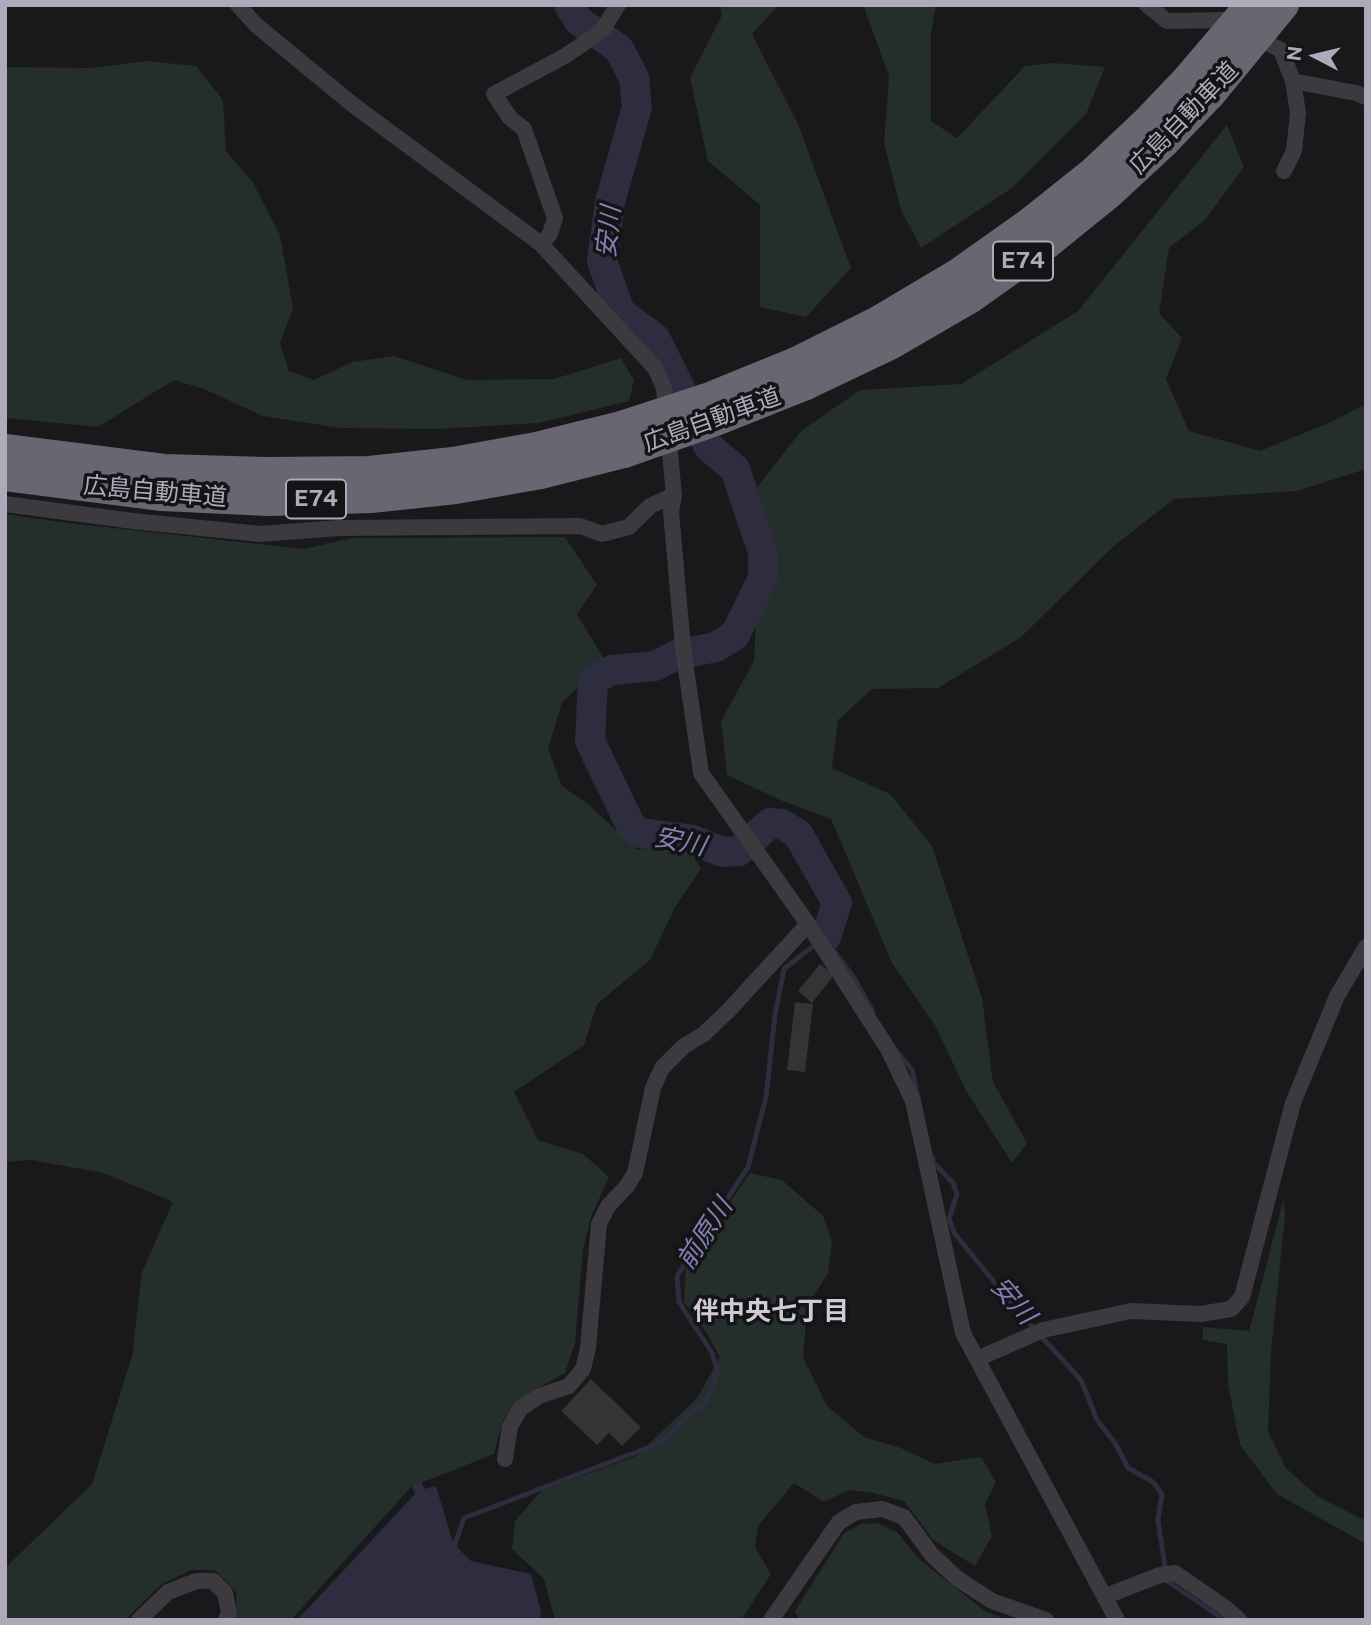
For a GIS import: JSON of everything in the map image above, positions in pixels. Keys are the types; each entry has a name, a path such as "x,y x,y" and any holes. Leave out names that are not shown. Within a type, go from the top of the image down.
{"highway":[{"name":"広島自動車道","path":"5,449 164,469 369,471 477,458 536,447 623,439 718,420 801,373 890,345 971,298 1047,244 1110,193 1165,142 1250,5"},
{"name":"広島自動車道","path":"1198,87 1284,5"},
{"name":"広島自動車道","path":"5,476 162,496 269,501 371,498 456,489 541,474 623,439"}],"street":[{"path":"238,5 256,25 352,104 541,244 655,368 664,388 674,495 671,512 684,653 701,773 808,924 888,1049 913,1101 963,1333 1117,1620"},
{"path":"541,244 550,234 555,218 524,129 510,118 494,94 565,56 598,33 618,5"},
{"path":"1147,5 1167,21 1223,20 1281,50 1293,81 1298,113 1294,151 1284,171"},
{"path":"1293,81 1366,97"},
{"path":"5,504 260,534 339,528 580,526 602,534 629,527 650,506 674,495"},
{"path":"506,1459 510,1426 522,1408 539,1396 569,1386 583,1369 588,1348 599,1224 608,1206 635,1173 653,1088 662,1068 684,1046 704,1034 728,1011 808,924"},
{"path":"977,1359 1038,1333 1131,1311 1200,1314 1231,1309 1242,1297 1293,1103 1337,996 1366,947"},
{"path":"771,1620 839,1522 856,1512 882,1508 904,1517 932,1555 958,1579 992,1601 1046,1620"},
{"path":"1105,1596 1167,1574 1226,1608 1239,1620"},
{"path":"139,1620 168,1592 196,1581 213,1581 225,1593 229,1613 226,1620"}],"shaded area":[{"path":"720,5 779,5 752,34 798,124 851,268 806,317 760,307 760,205 708,161 690,78 722,15"},
{"path":"863,5 936,5 931,33 931,121 957,138 1025,66 1053,63 1105,67 1086,114 1012,188 921,248 901,210 884,143 889,76"},
{"path":"147,61 196,66 223,100 226,151 252,181 280,235 293,308 280,343 289,371 314,380 352,362 394,356 467,380 554,379 621,358 634,380 629,401 539,423 438,429 340,428 263,416 204,389 174,380 98,427 5,418 5,67 91,68"},
{"path":"1227,125 1244,167 1205,220 1169,248 1159,313 1182,338 1166,379 1189,431 1260,451 1331,422 1366,404 1366,469 1297,491 1174,499 1114,546 1020,638 938,688 872,689 838,720 832,768 890,794 932,846 982,998 993,1082 1027,1143 1012,1163 965,1089 936,1027 892,963 831,819 780,800 727,775 721,721 754,661 758,578 758,486 801,431 860,390 961,384 1078,311"},
{"path":"5,514 304,549 352,538 565,537 597,585 577,614 606,662 562,702 548,749 562,786 588,804 636,849 691,852 701,869 675,907 650,960 597,1004 584,1045 514,1092 538,1140 583,1154 609,1177 591,1217 583,1250 575,1343 565,1373 527,1394 503,1420 494,1454 411,1487 291,1620 237,1620 236,1592 215,1570 191,1570 162,1584 125,1620 5,1620 5,1568 92,1484 132,1356 142,1272 173,1202 104,1173 31,1160 5,1162"},
{"path":"750,1173 782,1180 823,1216 832,1241 828,1273 807,1307 803,1357 827,1406 864,1437 901,1448 934,1464 981,1457 996,1482 985,1504 992,1536 975,1566 933,1540 904,1501 849,1490 824,1502 794,1483 758,1526 755,1547 771,1574 741,1620 555,1620 544,1579 512,1549 515,1521 541,1491 636,1456 697,1398 720,1357 684,1302 686,1267"},
{"path":"1284,1198 1285,1217 1271,1351 1268,1432 1286,1468 1317,1496 1366,1521 1366,1544 1277,1494 1240,1445 1228,1384 1227,1344 1203,1340 1203,1327 1249,1331"},
{"path":"420,1480 425,1489 436,1486 453,1543 471,1561 531,1574 541,1612 540,1620 297,1620 415,1494 412,1486"},
{"path":"877,1523 897,1532 919,1559 985,1611 1007,1620 800,1620 795,1611 844,1533 861,1524"}],"building":[{"path":"820,964 834,975 812,1003 798,991"},
{"path":"795,1002 813,1004 805,1072 787,1070"},
{"path":"591,1379 641,1427 622,1446 609,1433 597,1445 561,1411"}],"waterway":[{"name":"安川","path":"569,5 579,21 619,49 634,78 637,107 610,202 602,261 620,312 655,338 709,447 735,469 763,552 763,578 735,635 716,647 676,655 655,666 612,670 593,680 590,741 630,824 639,833 693,840 722,852 739,851 770,823 782,824 798,834 837,903 826,937"},
{"name":"安川","path":"824,938 855,979 873,1012"},
{"name":"前原川","path":"453,1550 464,1518 660,1443 707,1400 718,1373 712,1353 679,1302 677,1276 748,1167 766,1097 775,1015 784,969 812,947"},
{"name":"安川","path":"894,1048 912,1070 918,1098"},
{"name":"安川","path":"933,1158 933,1162 953,1183 957,1194 949,1219 955,1234 1018,1311 1081,1380 1097,1420 1115,1443 1128,1468 1153,1482 1162,1494 1158,1520 1167,1581 1225,1620"}],"district":[{"name":"伴中央七丁目","path":"771,1312"}]}
